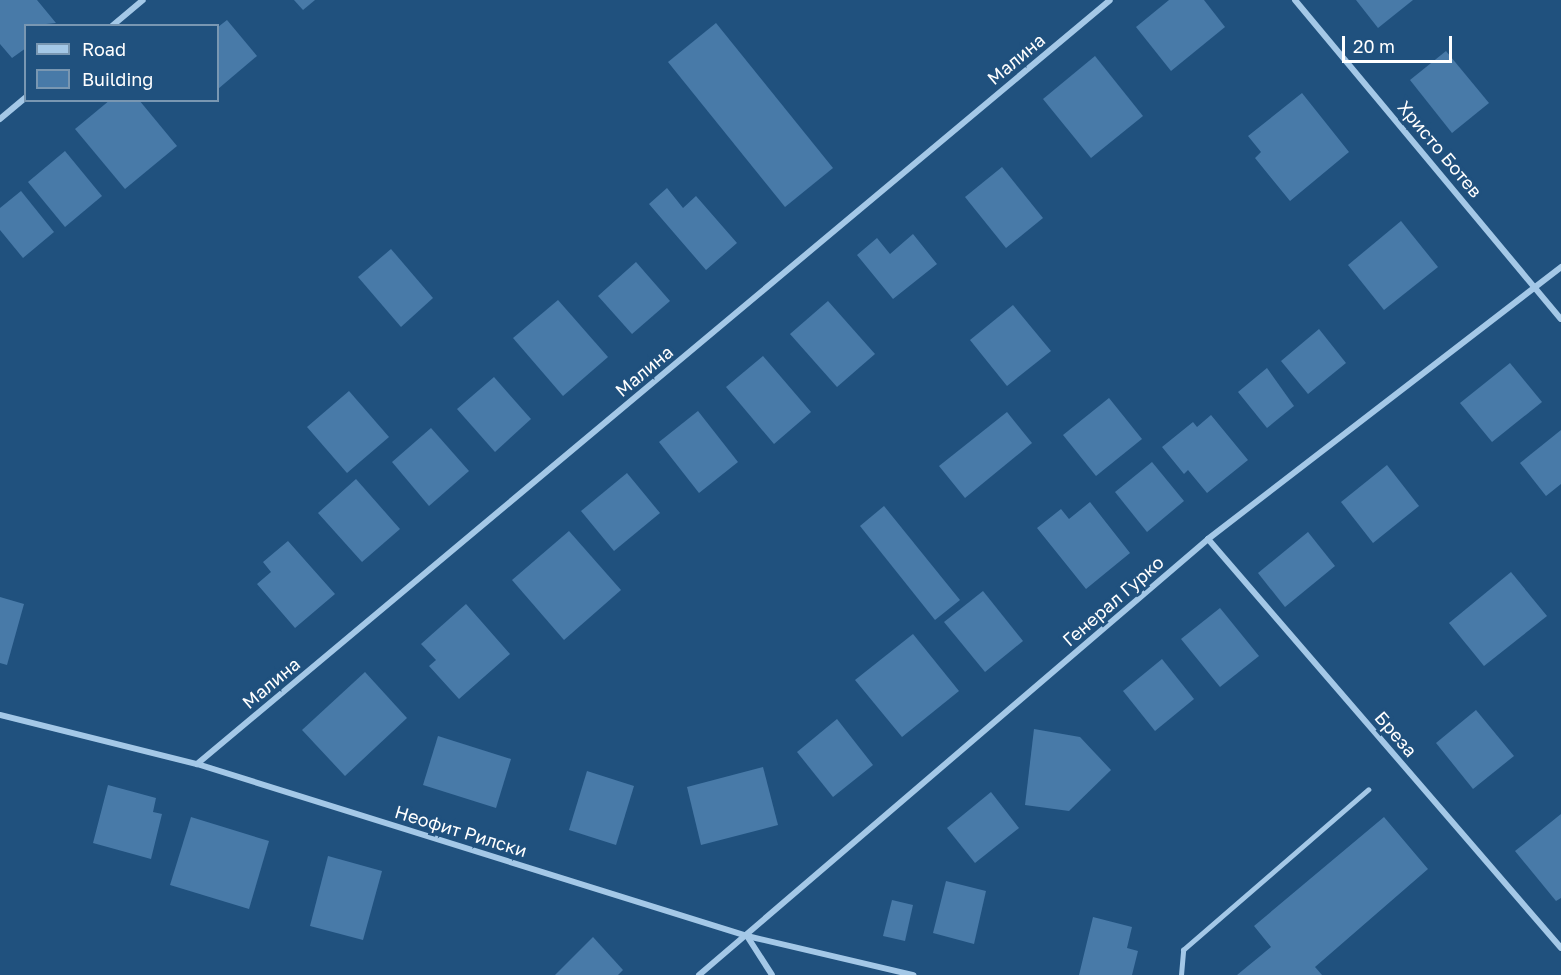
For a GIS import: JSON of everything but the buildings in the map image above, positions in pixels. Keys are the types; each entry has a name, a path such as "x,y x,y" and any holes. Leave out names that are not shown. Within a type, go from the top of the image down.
{"street":[{"path":"114,24 143,0"},
{"name":"Малина","path":"197,764 1110,0"},
{"name":"Христо Ботев","path":"1295,0 1561,319"},
{"path":"0,119 24,99"},
{"name":"Генерал Гурко","path":"699,975 1208,539 1537,289 1561,267"},
{"name":"Бреза","path":"1208,539 1561,948"},
{"name":"Неофит Рилски","path":"0,715 197,764 747,936 913,975"},
{"path":"747,936 772,975"}],"lane":[{"path":"1181,975 1183,950 1368,790"}]}
